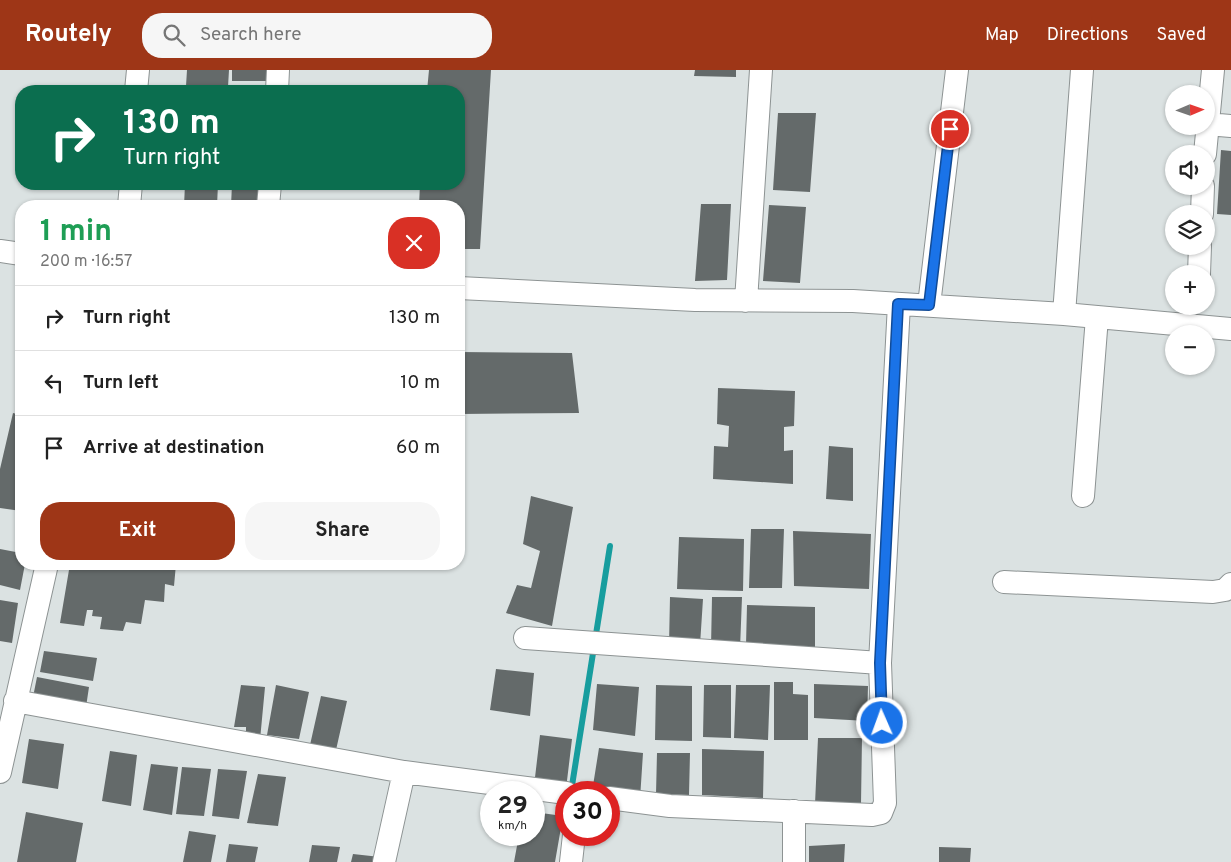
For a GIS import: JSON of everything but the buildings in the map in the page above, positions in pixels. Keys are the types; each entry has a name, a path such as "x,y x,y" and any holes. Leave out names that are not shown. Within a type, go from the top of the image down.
{"street":[{"path":"137,85 138,70"},
{"path":"277,85 278,70"},
{"path":"746,301 761,70"},
{"path":"929,305 957,70"},
{"path":"1064,314 1082,70"},
{"path":"1211,85 1213,70"},
{"path":"1215,125 1231,126"},
{"path":"0,252 15,253"},
{"path":"465,288 746,301 853,301 1097,317 1197,315 1231,329"},
{"path":"620,799 670,806 872,815 881,813 885,803 880,663 898,304"},
{"path":"1083,496 1097,317"},
{"path":"0,772 46,570"},
{"path":"1004,582 1213,592 1225,590 1231,584"},
{"path":"525,638 880,663"},
{"path":"15,701 404,772 555,792"},
{"path":"384,862 404,772"},
{"path":"794,811 794,862"},
{"path":"571,862 573,846"}],"waterway":[{"path":"573,781 610,546"}],"route":[{"path":"882,723 880,663 891,482 898,304 929,305 950,129"}]}
